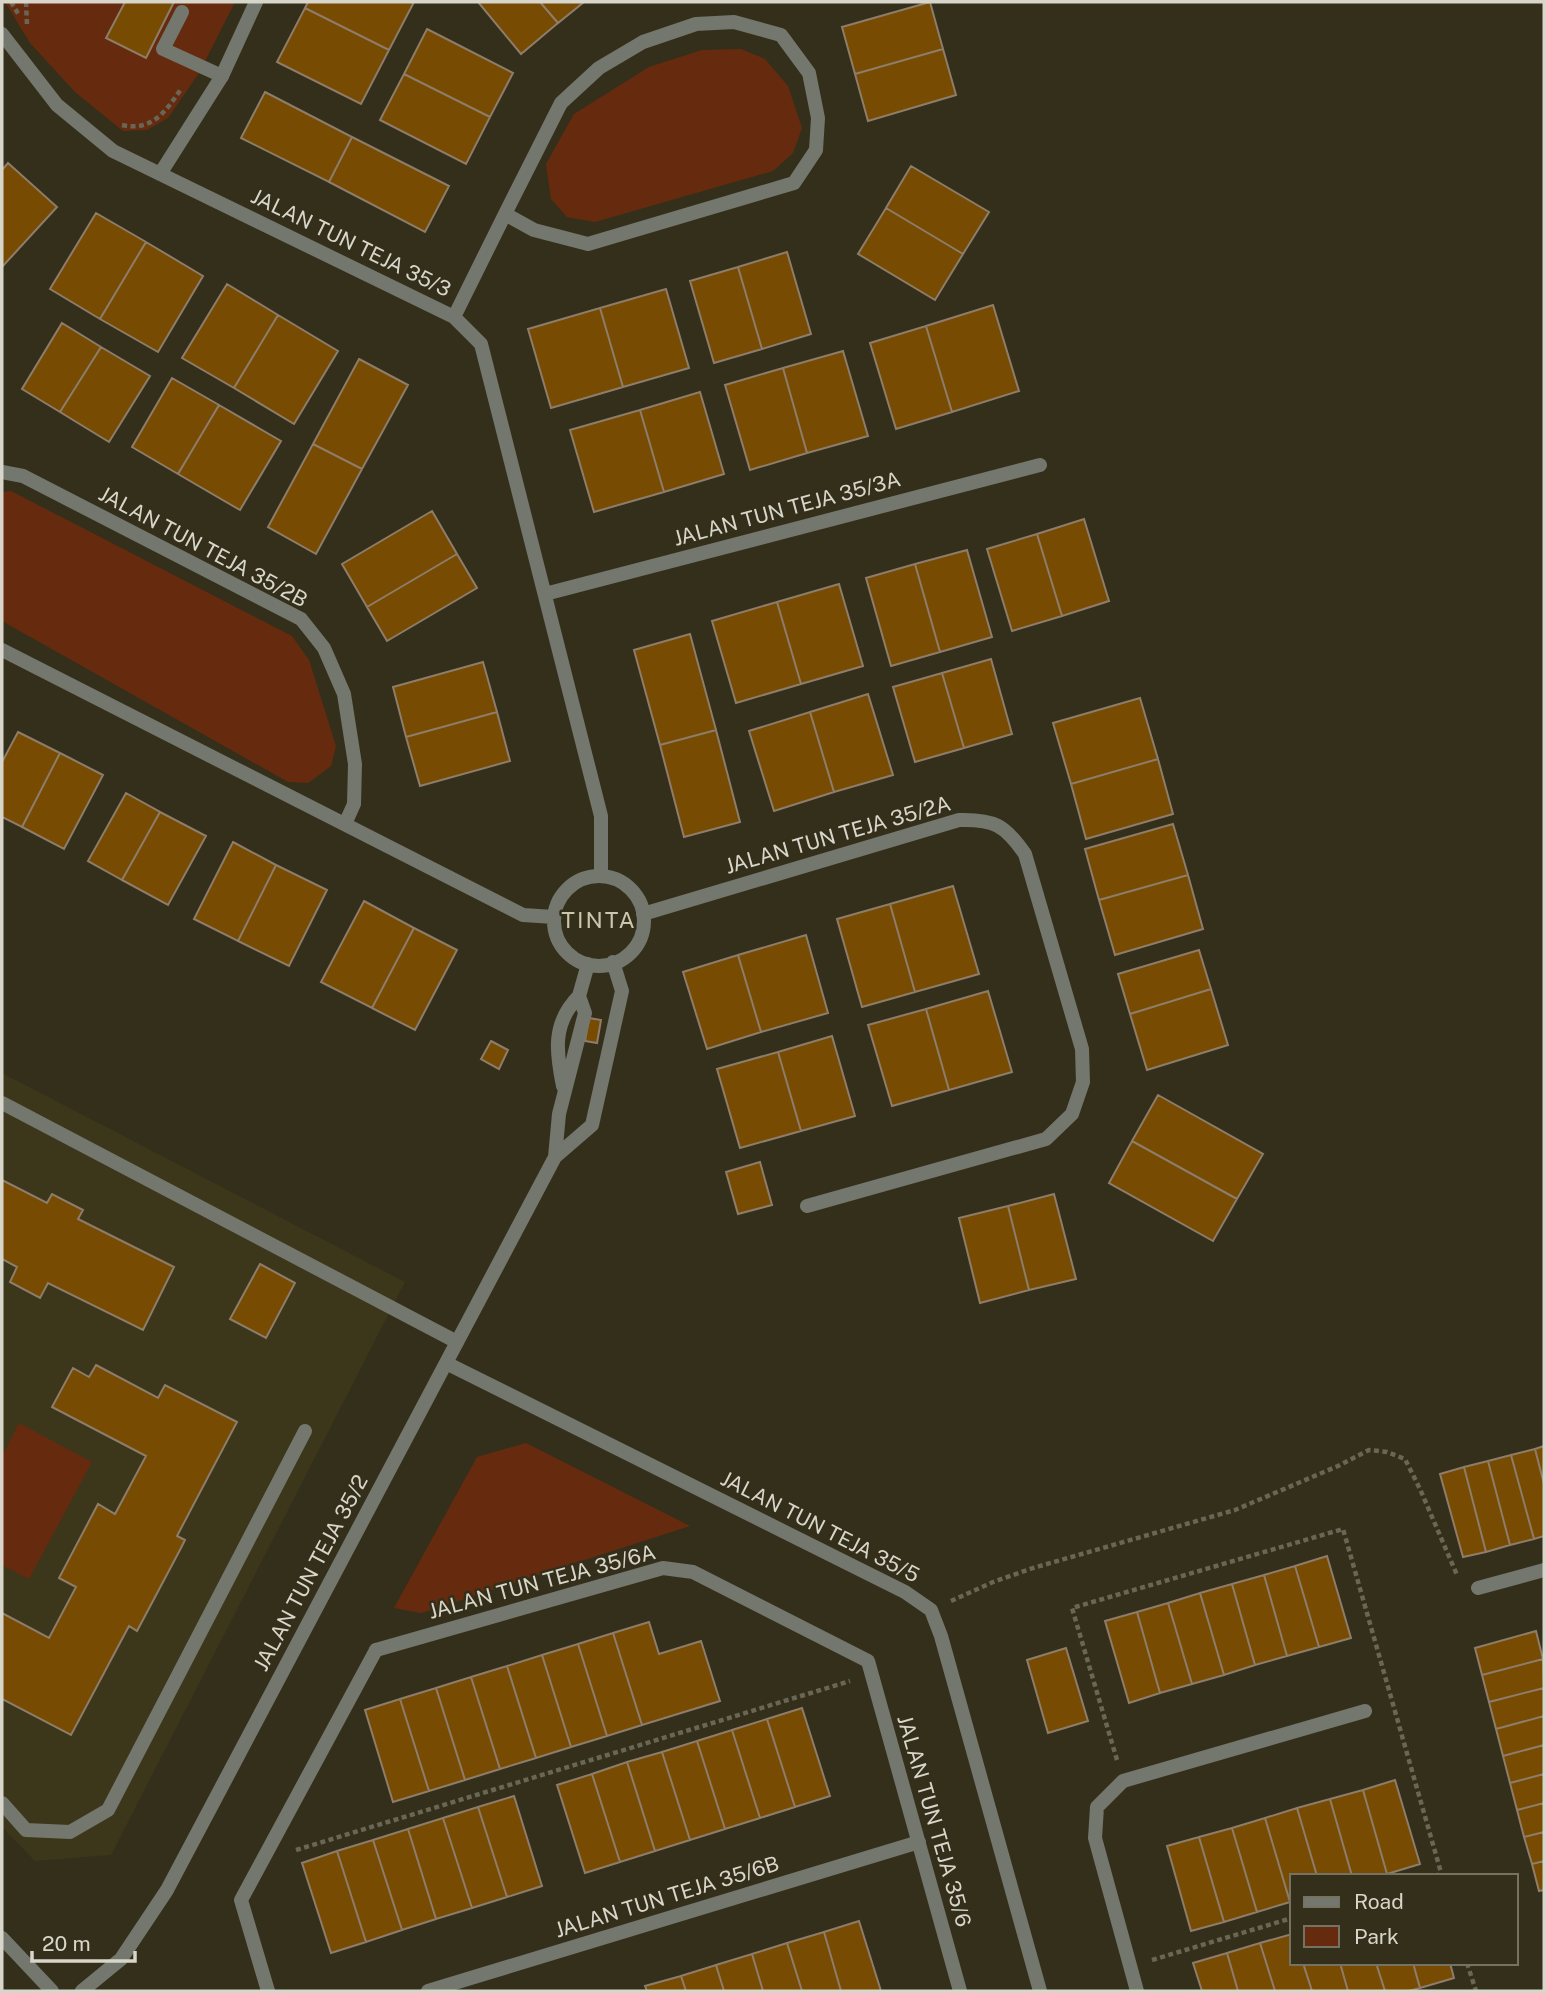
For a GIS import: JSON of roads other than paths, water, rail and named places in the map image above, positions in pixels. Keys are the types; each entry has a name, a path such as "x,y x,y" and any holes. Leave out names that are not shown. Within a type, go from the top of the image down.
{"street":[{"path":"160,174 222,76 256,2"},
{"path":"182,12 163,48 222,76"},
{"path":"454,317 505,214 561,103 599,68 643,42 696,24 734,22 781,36 809,73 818,118 816,150 794,183 588,244 534,230 505,214"},
{"name":"JALAN TUN TEJA 35/3","path":"2,34 57,105 113,151 454,317 481,344 601,817 601,876"},
{"name":"JALAN TUN TEJA 35/3A","path":"545,594 1041,465"},
{"name":"JALAN TUN TEJA 35/2B","path":"2,472 23,476 301,619 324,648 344,694 355,764 354,804 345,824"},
{"path":"2,650 523,915 554,917"},
{"name":"JALAN TUN TEJA 35/2A","path":"643,914 959,821 984,819 1011,833 1025,854 1082,1049 1083,1082 1072,1114 1046,1139 807,1206"},
{"path":"601,876 622,882 632,891 643,914 639,941 631,952 607,965 588,964 568,954 554,931 557,904 563,893 584,878 601,876"},
{"name":"JALAN TUN TEJA 35/2","path":"82,1991 121,1959 167,1890 555,1157 592,1125 622,991 613,962"},
{"name":"JALAN TUN TEJA 35/2","path":"555,1157 559,1114 584,1013 579,996 588,964"},
{"path":"2,1103 457,1342"},
{"name":"JALAN TUN TEJA 35/5","path":"446,1363 905,1592 931,1610 941,1636 1040,1991"},
{"path":"2,1803 26,1829 70,1832 108,1810 305,1431"},
{"name":"JALAN TUN TEJA 35/6A","path":"268,1991 240,1900 376,1650 663,1568 693,1572 870,1668"},
{"path":"1478,1588 1544,1570"},
{"name":"JALAN TUN TEJA 35/6","path":"870,1668 960,1991"},
{"path":"1137,1991 1095,1838 1097,1807 1123,1781 1365,1711"},
{"name":"JALAN TUN TEJA 35/6B","path":"428,1991 919,1842"},
{"path":"2,1938 52,1991"}],"district":[{"name":"TINTA","path":"599,920"}]}
